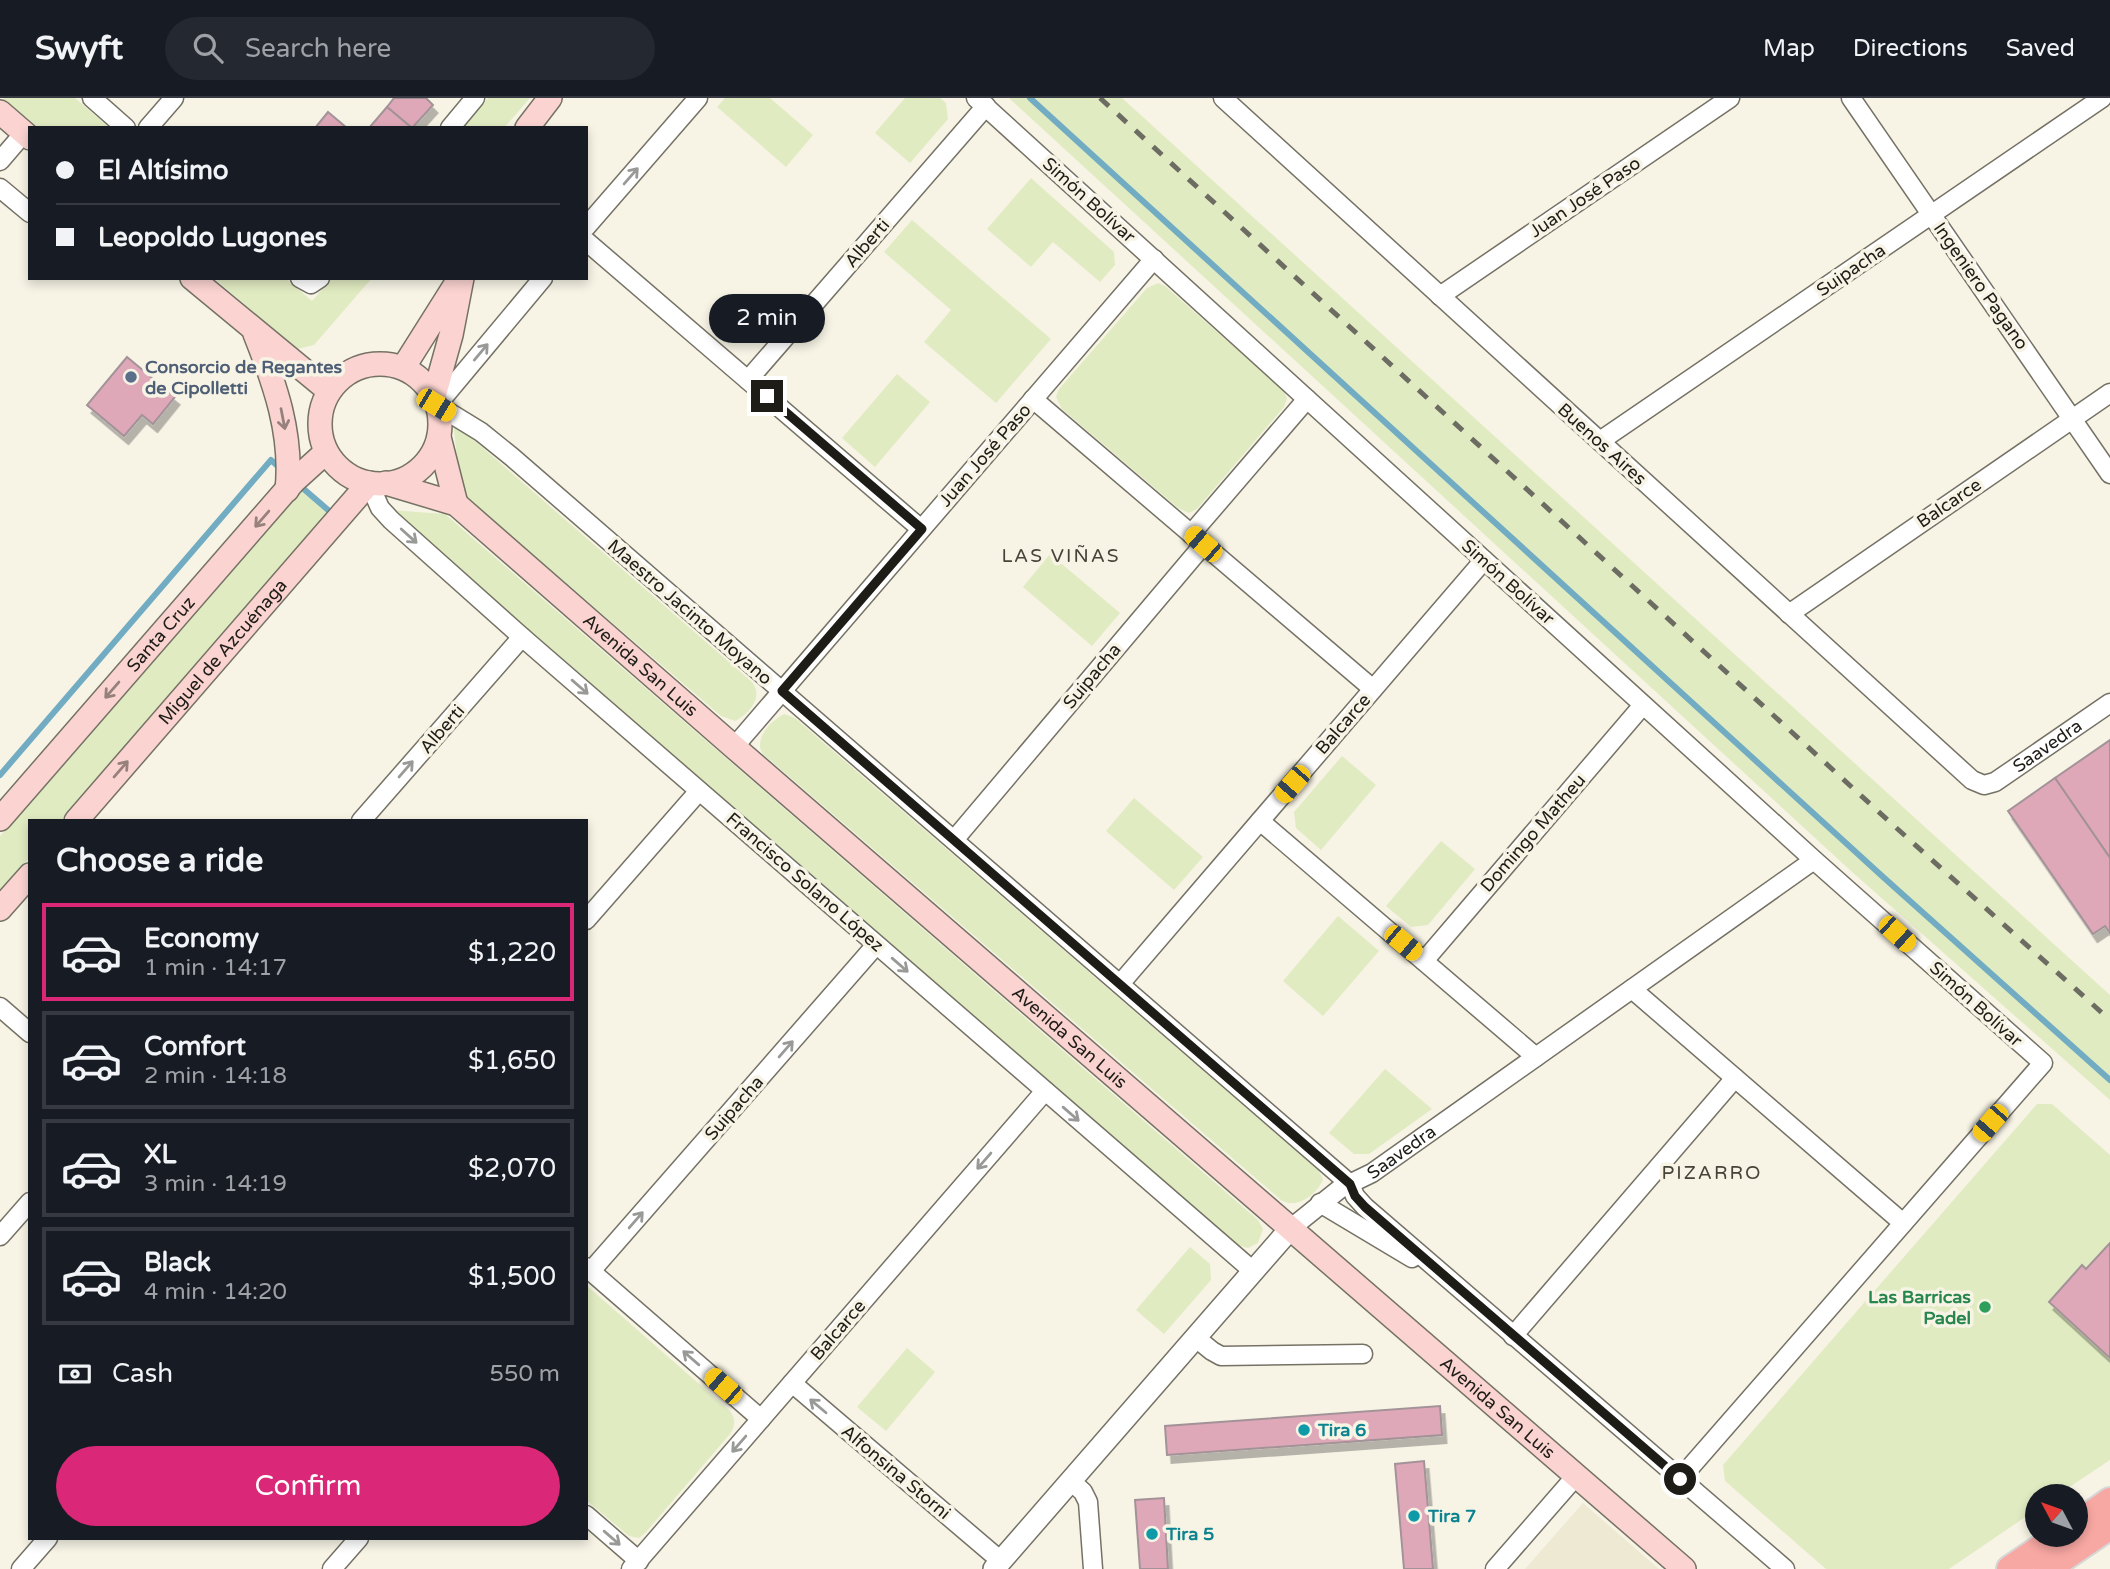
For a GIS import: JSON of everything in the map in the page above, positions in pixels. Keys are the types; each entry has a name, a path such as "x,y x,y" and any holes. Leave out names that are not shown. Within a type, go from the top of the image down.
{"main road":[{"path":"529,126 550,98"},
{"path":"0,112 27,136"},
{"path":"194,280 329,391"},
{"path":"403,368 460,280"},
{"path":"435,400 461,280"},
{"path":"254,331 283,415 289,460 287,490"},
{"path":"326,452 320,432 321,411 329,391 343,376 362,366 382,363 403,368 421,379 435,400 440,416 439,437 456,504"},
{"path":"378,483 398,482 417,472 431,456 439,437"},
{"name":"Santa Cruz","path":"0,819 287,490 326,452"},
{"name":"Avenida San Luis","path":"326,452 339,469 356,480 378,483 456,504 1684,1569"},
{"name":"Miguel de Azcuénaga","path":"78,819 378,483"},
{"path":"0,909 28,876"},
{"path":"2088,1517 2110,1501"},
{"path":"2047,1569 2110,1526"},
{"path":"2010,1569 2042,1547"}],"street":[{"path":"92,98 124,126"},
{"path":"150,126 174,98"},
{"path":"452,126 475,98"},
{"path":"588,226 698,98"},
{"name":"Buenos Aires","path":"1223,98 1968,777 1984,785"},
{"name":"Juan José Paso","path":"1440,296 1730,98"},
{"name":"Ingeniero Pagano","path":"1851,98 2110,474"},
{"name":"Suipacha","path":"1600,441 2102,98"},
{"name":"Simón Bolívar","path":"981,102 1814,860 2043,1063 1903,1223"},
{"name":"Alberti","path":"748,380 981,102"},
{"path":"0,161 27,136"},
{"path":"0,188 28,211"},
{"path":"588,243 922,529"},
{"name":"Juan José Paso","path":"734,747 1154,259"},
{"path":"435,400 541,280"},
{"name":"Balcarce","path":"1789,614 2110,393"},
{"path":"1033,399 1373,689"},
{"name":"Suipacha","path":"954,840 1307,399"},
{"name":"Maestro Jacinto Moyano","path":"435,400 512,457 1350,1184"},
{"name":"Francisco Solano López","path":"378,483 380,508 391,520 522,637 1253,1271"},
{"name":"Balcarce","path":"1120,984 1484,560"},
{"name":"Alberti","path":"363,819 522,637"},
{"name":"Saavedra","path":"1984,785 2001,779 2110,704"},
{"name":"Domingo Matheu","path":"1424,961 1643,705"},
{"path":"588,918 699,791"},
{"path":"1260,821 1536,1056"},
{"name":"Saavedra","path":"997,1565 1290,1229 1320,1203 1372,1172 1814,860"},
{"name":"Suipacha","path":"589,1269 876,944"},
{"path":"1632,989 1903,1223 1680,1479"},
{"path":"0,1007 28,1030"},
{"path":"1513,1336 1735,1078"},
{"name":"Balcarce","path":"635,1565 1045,1091"},
{"path":"1350,1184 1355,1196 1362,1203 1785,1569"},
{"path":"1320,1203 1441,1276 1464,1293"},
{"path":"0,1236 28,1204"},
{"path":"589,1269 761,1419"},
{"path":"1196,1338 1221,1356 1363,1354"},
{"name":"Alfonsina Storni","path":"792,1383 997,1565"},
{"path":"1495,1569 1576,1476"},
{"path":"1071,1481 1083,1492 1088,1502 1093,1569"},
{"path":"588,1517 635,1565"},
{"path":"21,1569 46,1540"},
{"path":"332,1569 357,1540"}],"shaded area":[{"path":"1583,1503 1659,1569 1525,1569"}],"green space":[{"path":"3,98 75,98 108,126 36,126"},
{"path":"488,98 530,98 506,126 464,126"},
{"path":"725,98 770,98 813,135 786,167 717,107"},
{"path":"905,98 940,98 946,103 948,119 910,163 875,133"},
{"path":"1009,98 1122,98 2110,995 2110,1100 1851,871"},
{"path":"1031,178 1114,252 1115,265 1100,282 1053,242 1031,267 987,229"},
{"path":"912,220 1051,339 996,403 924,342 951,310 884,252"},
{"path":"216,280 287,280 312,301 330,280 370,280 314,345 297,349"},
{"path":"1158,283 1165,286 1283,390 1287,398 1284,407 1197,509 1189,513 1178,508 1062,409 1056,397 1059,389 1147,288"},
{"path":"897,374 930,402 875,467 842,438"},
{"path":"453,422 752,682 756,699 745,714 735,721 721,716 461,493"},
{"path":"303,488 329,511 63,819 28,819 28,859 0,891 0,836"},
{"path":"390,510 445,514 1258,1220 1263,1229 1258,1243 1248,1248 1237,1245"},
{"path":"1050,554 1120,613 1092,646 1023,587"},
{"path":"784,714 795,718 1319,1171 1323,1179 1316,1190 1300,1202 1287,1203 1281,1200 763,754 760,743 764,731"},
{"path":"1342,756 1376,785 1321,850 1296,828 1294,812"},
{"path":"1134,798 1203,857 1174,890 1106,831"},
{"path":"1441,841 1475,869 1428,925 1411,927 1386,906"},
{"path":"1338,916 1379,951 1323,1016 1283,981"},
{"path":"1385,1069 1432,1109 1369,1154 1354,1154 1329,1133"},
{"name":"Las Barricas Padel","path":"2037,1104 2052,1104 2110,1155 2110,1460 2074,1484 2025,1484 2025,1517 1949,1569 1826,1569 1725,1481 1723,1465"},
{"path":"1190,1247 1210,1264 1211,1280 1164,1334 1136,1310"},
{"path":"588,1287 730,1411 734,1420 730,1434 646,1532 639,1538 629,1536 588,1502"},
{"path":"907,1348 935,1372 886,1431 857,1407"}],"building":[{"path":"394,98 426,98 433,105 414,126 410,126 387,107"},
{"path":"387,107 410,126 371,126"},
{"path":"328,112 345,126 317,126"},
{"name":"Consorcio de Regantes de Cipolletti","path":"127,357 175,397 153,424 142,415 124,436 87,405"},
{"path":"2110,740 2110,858 2055,778"},
{"path":"2055,778 2110,858 2110,933 2105,926 2093,934 2008,811"},
{"path":"2110,1243 2110,1358 2049,1302 2082,1265 2086,1269"},
{"name":"Tira 6","path":"1440,1406 1442,1435 1167,1455 1165,1426"},
{"name":"Tira 7","path":"1424,1461 1433,1569 1404,1569 1395,1464"},
{"name":"Tira 5","path":"1164,1498 1168,1569 1140,1569 1135,1500"}],"waterway":[{"path":"1030,98 1882,876 2110,1080"},
{"path":"0,775 271,460 282,470"},
{"path":"298,484 335,516"}],"railway":[{"path":"1100,98 1892,824 2110,1020"}],"place":[{"name":"Consorcio de Regantes de Cipolletti","path":"131,377"},
{"name":"Las Barricas Padel","path":"1985,1307"},
{"name":"Tira 6","path":"1304,1430"},
{"name":"Tira 7","path":"1414,1516"},
{"name":"Tira 5","path":"1152,1534"}],"district":[{"name":"LAS VIÑAS","path":"1061,556"},
{"name":"PIZARRO","path":"1712,1173"}],"route":[{"path":"767,396 922,529 782,691 1350,1184 1355,1196 1365,1207 1680,1479"}]}
